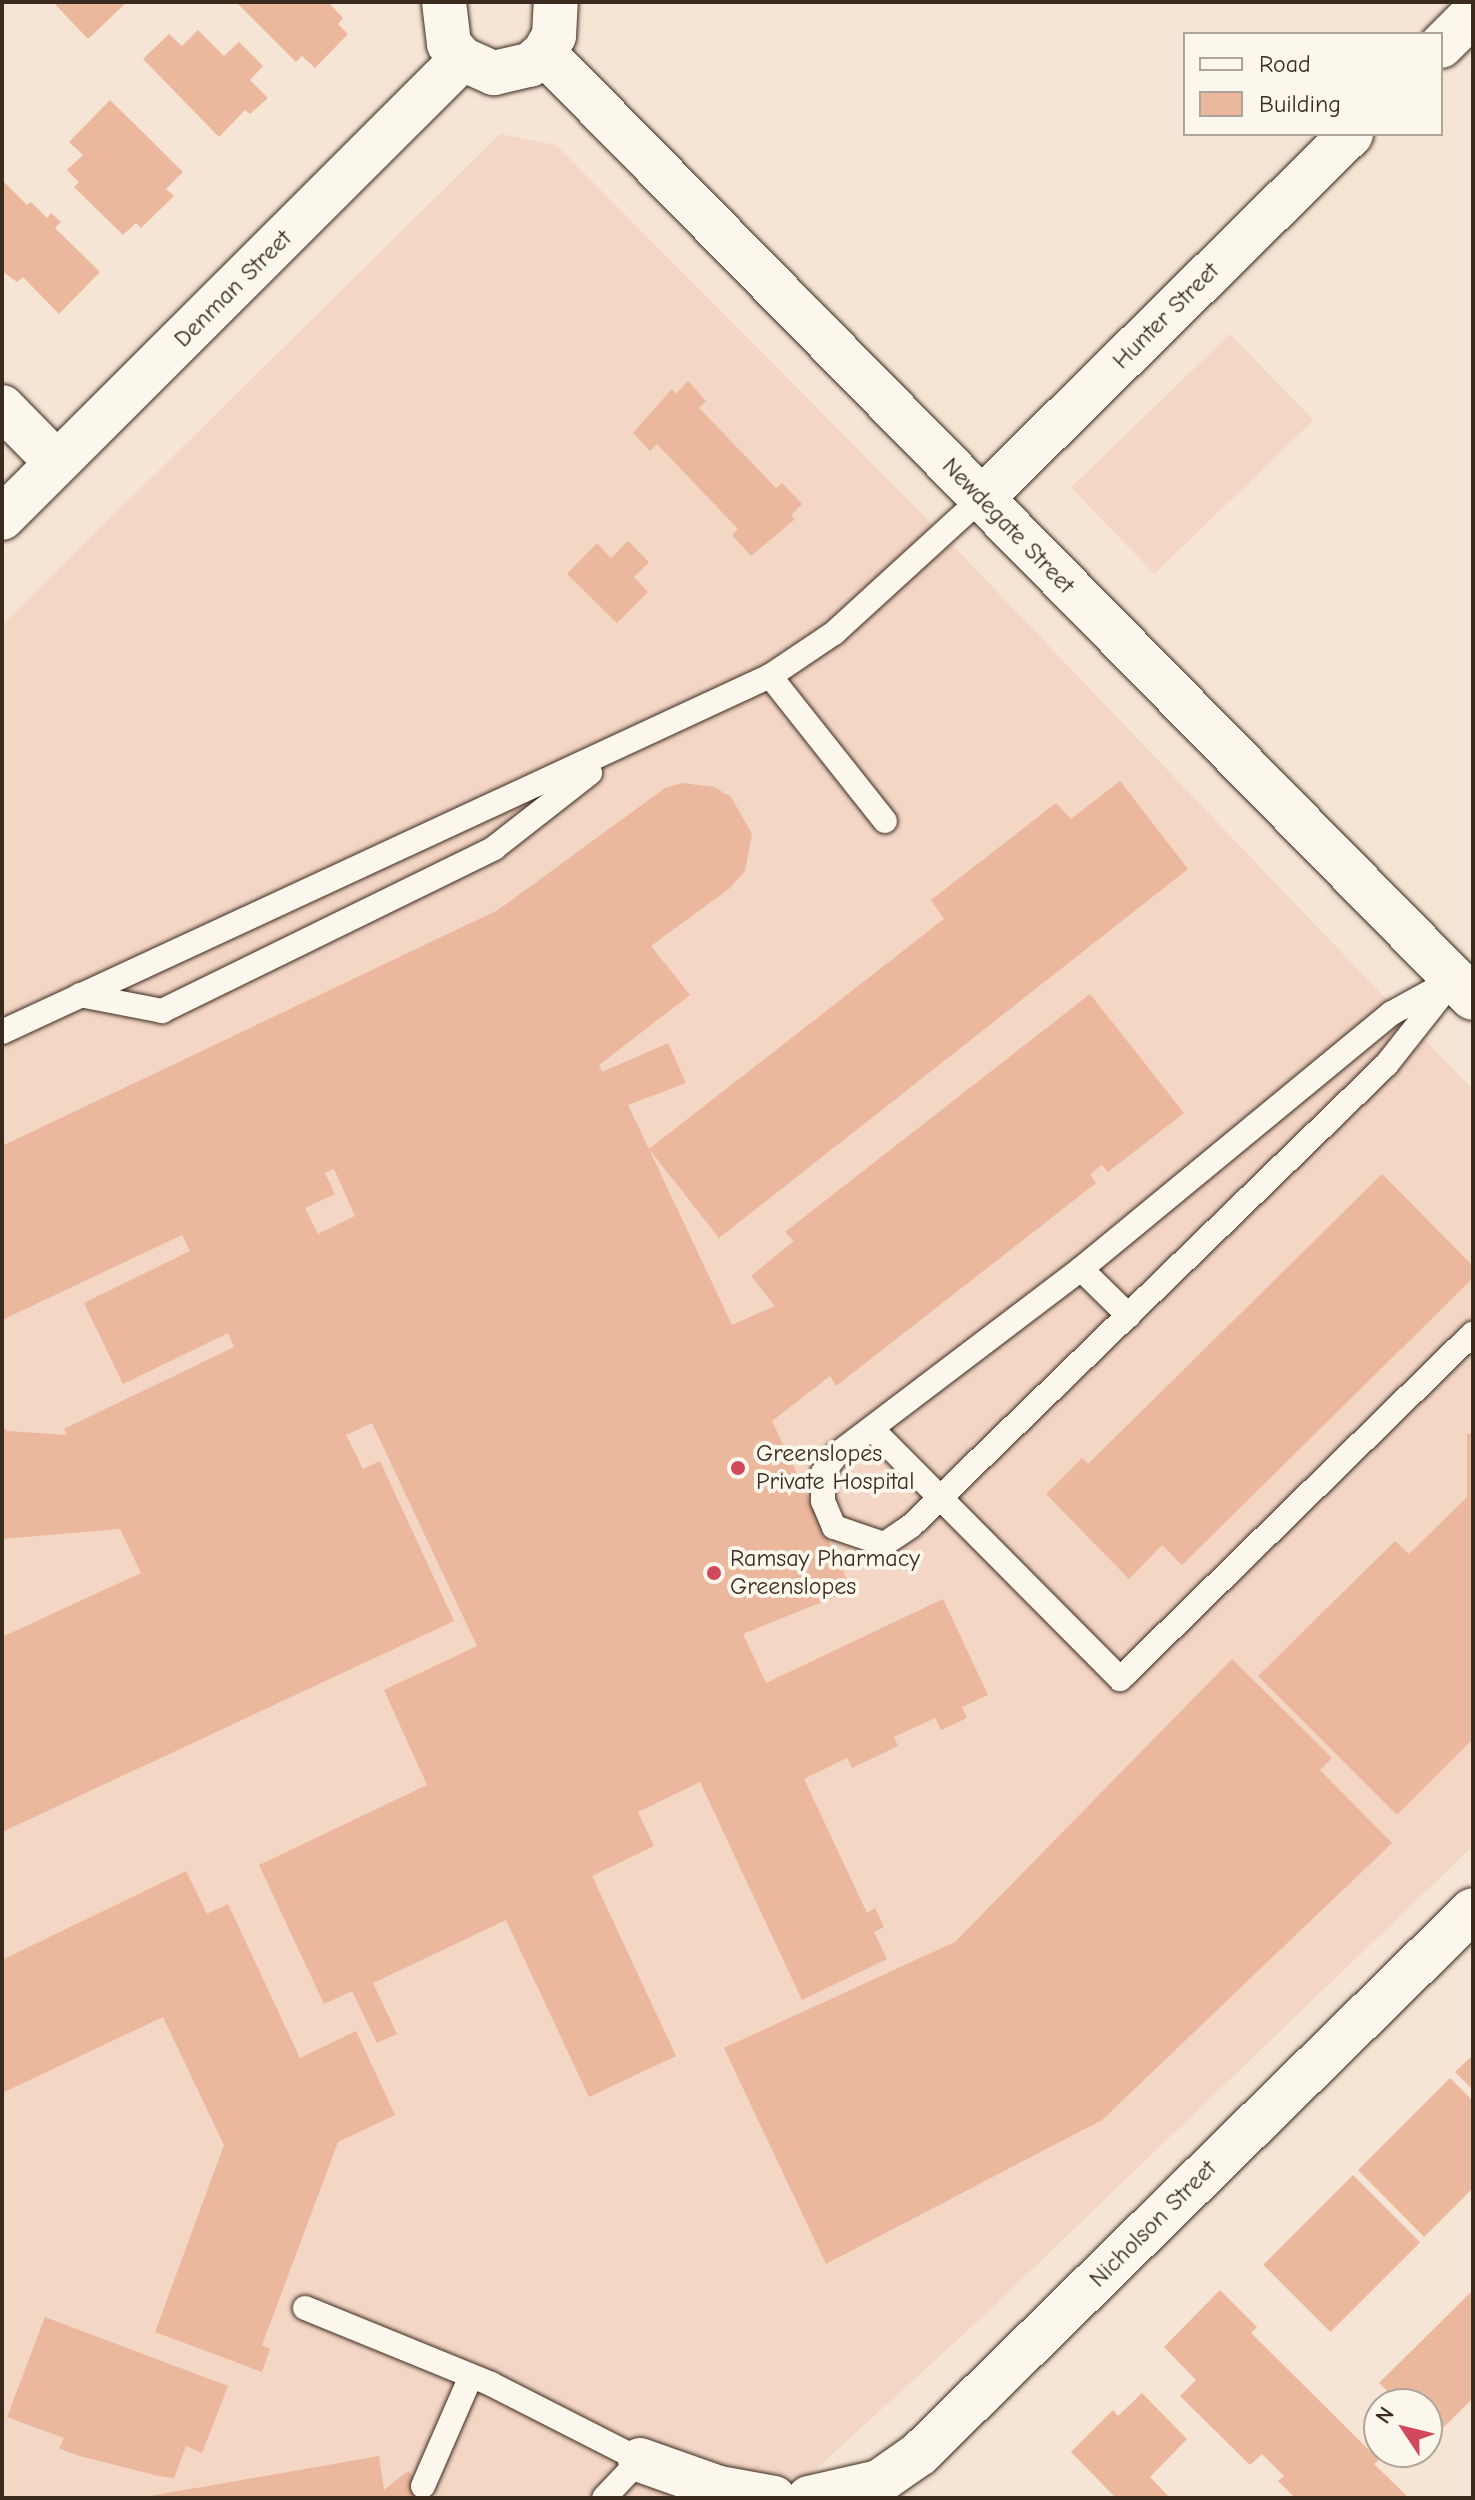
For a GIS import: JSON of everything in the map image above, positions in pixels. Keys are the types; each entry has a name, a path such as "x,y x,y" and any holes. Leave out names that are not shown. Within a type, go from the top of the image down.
{"street":[{"path":"444,2 443,26 462,59 494,73 530,65 544,53 554,36 556,2"},
{"path":"1443,44 1473,14"},
{"name":"Newdegate Street","path":"544,53 981,499 1467,979"},
{"name":"Denman Street","path":"2,518 462,59"},
{"name":"Hunter Street","path":"981,499 1349,136"},
{"path":"2,407 57,463"},
{"name":"Nicholson Street","path":"809,2498 879,2482 919,2454 1473,1910"},
{"path":"640,2460 719,2488 774,2498"}],"lane":[{"path":"2,1032 505,796 620,749 770,676 834,633 981,499"},
{"path":"770,676 885,821"},
{"path":"80,995 162,1011 494,848 620,749"},
{"path":"1467,979 1386,1065 938,1499 884,1544 834,1527 823,1501 823,1473 836,1455 873,1430 1081,1269 1392,1013 1467,979"},
{"path":"1081,1269 1129,1316"},
{"path":"873,1430 938,1499 1120,1679 1473,1333"},
{"path":"305,2308 471,2376 640,2460 604,2498"},
{"path":"423,2486 471,2376"}],"shaded area":[{"name":"Greenslopes Private Hospital","path":"500,134 556,145 940,532 1473,1090 1473,1846 978,2321 784,2498 2,2498 2,625"},
{"path":"1230,334 1313,420 1154,574 1071,488"}],"building":[{"path":"53,2 127,2 88,39"},
{"path":"236,2 328,2 343,18 338,24 348,34 315,68 302,56 296,62"},
{"path":"198,30 224,56 239,42 263,66 250,80 268,98 250,114 245,110 219,137 143,59 169,34 182,46"},
{"path":"110,100 183,172 166,189 174,196 141,228 136,223 123,235 74,187 79,182 67,170 83,155 69,142"},
{"path":"2,180 27,205 31,202 47,218 51,213 61,222 55,228 100,272 59,314 23,277 17,282 2,271"},
{"path":"688,381 706,401 699,408 776,488 782,483 802,504 791,515 795,519 751,556 732,535 738,529 657,444 650,451 633,433 672,389 676,394"},
{"path":"628,541 649,562 634,577 648,592 617,623 567,574 597,543 611,558"},
{"path":"1120,781 1188,869 719,1238 649,1149 944,919 931,900 1056,803 1071,819"},
{"path":"682,783 714,787 731,797 752,834 745,871 730,888 651,946 690,995 599,1065 602,1072 668,1043 686,1083 628,1105 732,1325 775,1306 751,1276 794,1241 785,1232 1090,994 1184,1113 1108,1172 1102,1165 1090,1174 1096,1183 836,1386 830,1376 772,1421 852,1590 743,1634 766,1683 943,1599 988,1695 962,1707 967,1718 941,1730 935,1718 894,1737 898,1746 852,1768 847,1758 804,1779 867,1913 875,1908 884,1927 874,1932 887,1959 802,2000 700,1782 638,1812 654,1846 592,1876 676,2056 589,2097 506,1920 373,1983 397,2034 377,2043 352,1991 324,2004 259,1865 427,1785 384,1690 477,1646 372,1423 346,1435 363,1469 380,1461 454,1621 2,1832 2,1637 141,1573 120,1529 2,1539 2,1426 7,1431 67,1435 64,1429 234,1347 228,1333 123,1384 84,1303 190,1251 182,1235 2,1320 2,1146 498,910 665,788","holes":["334,1169 355,1216 318,1234 305,1208 335,1194 325,1173"]},
{"path":"1382,1174 1473,1266 1473,1278 1182,1565 1162,1545 1129,1579 1046,1494 1082,1458 1088,1464"},
{"path":"1467,1434 1473,1434 1473,1739 1397,1815 1258,1676 1395,1541 1409,1554 1467,1497"},
{"path":"1232,1659 1332,1758 1320,1770 1392,1843 1102,2120 826,2264 724,2048 955,1942"},
{"path":"186,1871 207,1914 228,1904 300,2058 356,2031 395,2115 338,2142 262,2345 270,2349 262,2372 155,2332 224,2145 163,2017 2,2093 2,1960"},
{"path":"1473,2055 1473,2090 1455,2072"},
{"path":"1450,2078 1473,2101 1473,2188 1424,2237 1358,2170"},
{"path":"1353,2175 1420,2242 1330,2332 1263,2265"},
{"path":"1220,2290 1257,2327 1251,2333 1363,2444 1363,2468 1378,2468 1409,2498 1295,2498 1278,2481 1284,2476 1262,2454 1250,2465 1180,2396 1196,2380 1164,2347"},
{"path":"1471,2292 1473,2398 1443,2428 1443,2388 1384,2388 1379,2383"},
{"path":"45,2317 228,2386 202,2453 186,2446 174,2478 158,2476 76,2455 59,2448 64,2438 7,2417"},
{"path":"1142,2393 1187,2439 1150,2477 1170,2498 1116,2498 1071,2452 1113,2410 1118,2416"},
{"path":"379,2456 384,2490 408,2471 433,2498 139,2498"}],"place":[{"name":"Greenslopes Private Hospital","path":"738,1468"},
{"name":"Ramsay Pharmacy Greenslopes","path":"714,1573"}]}
